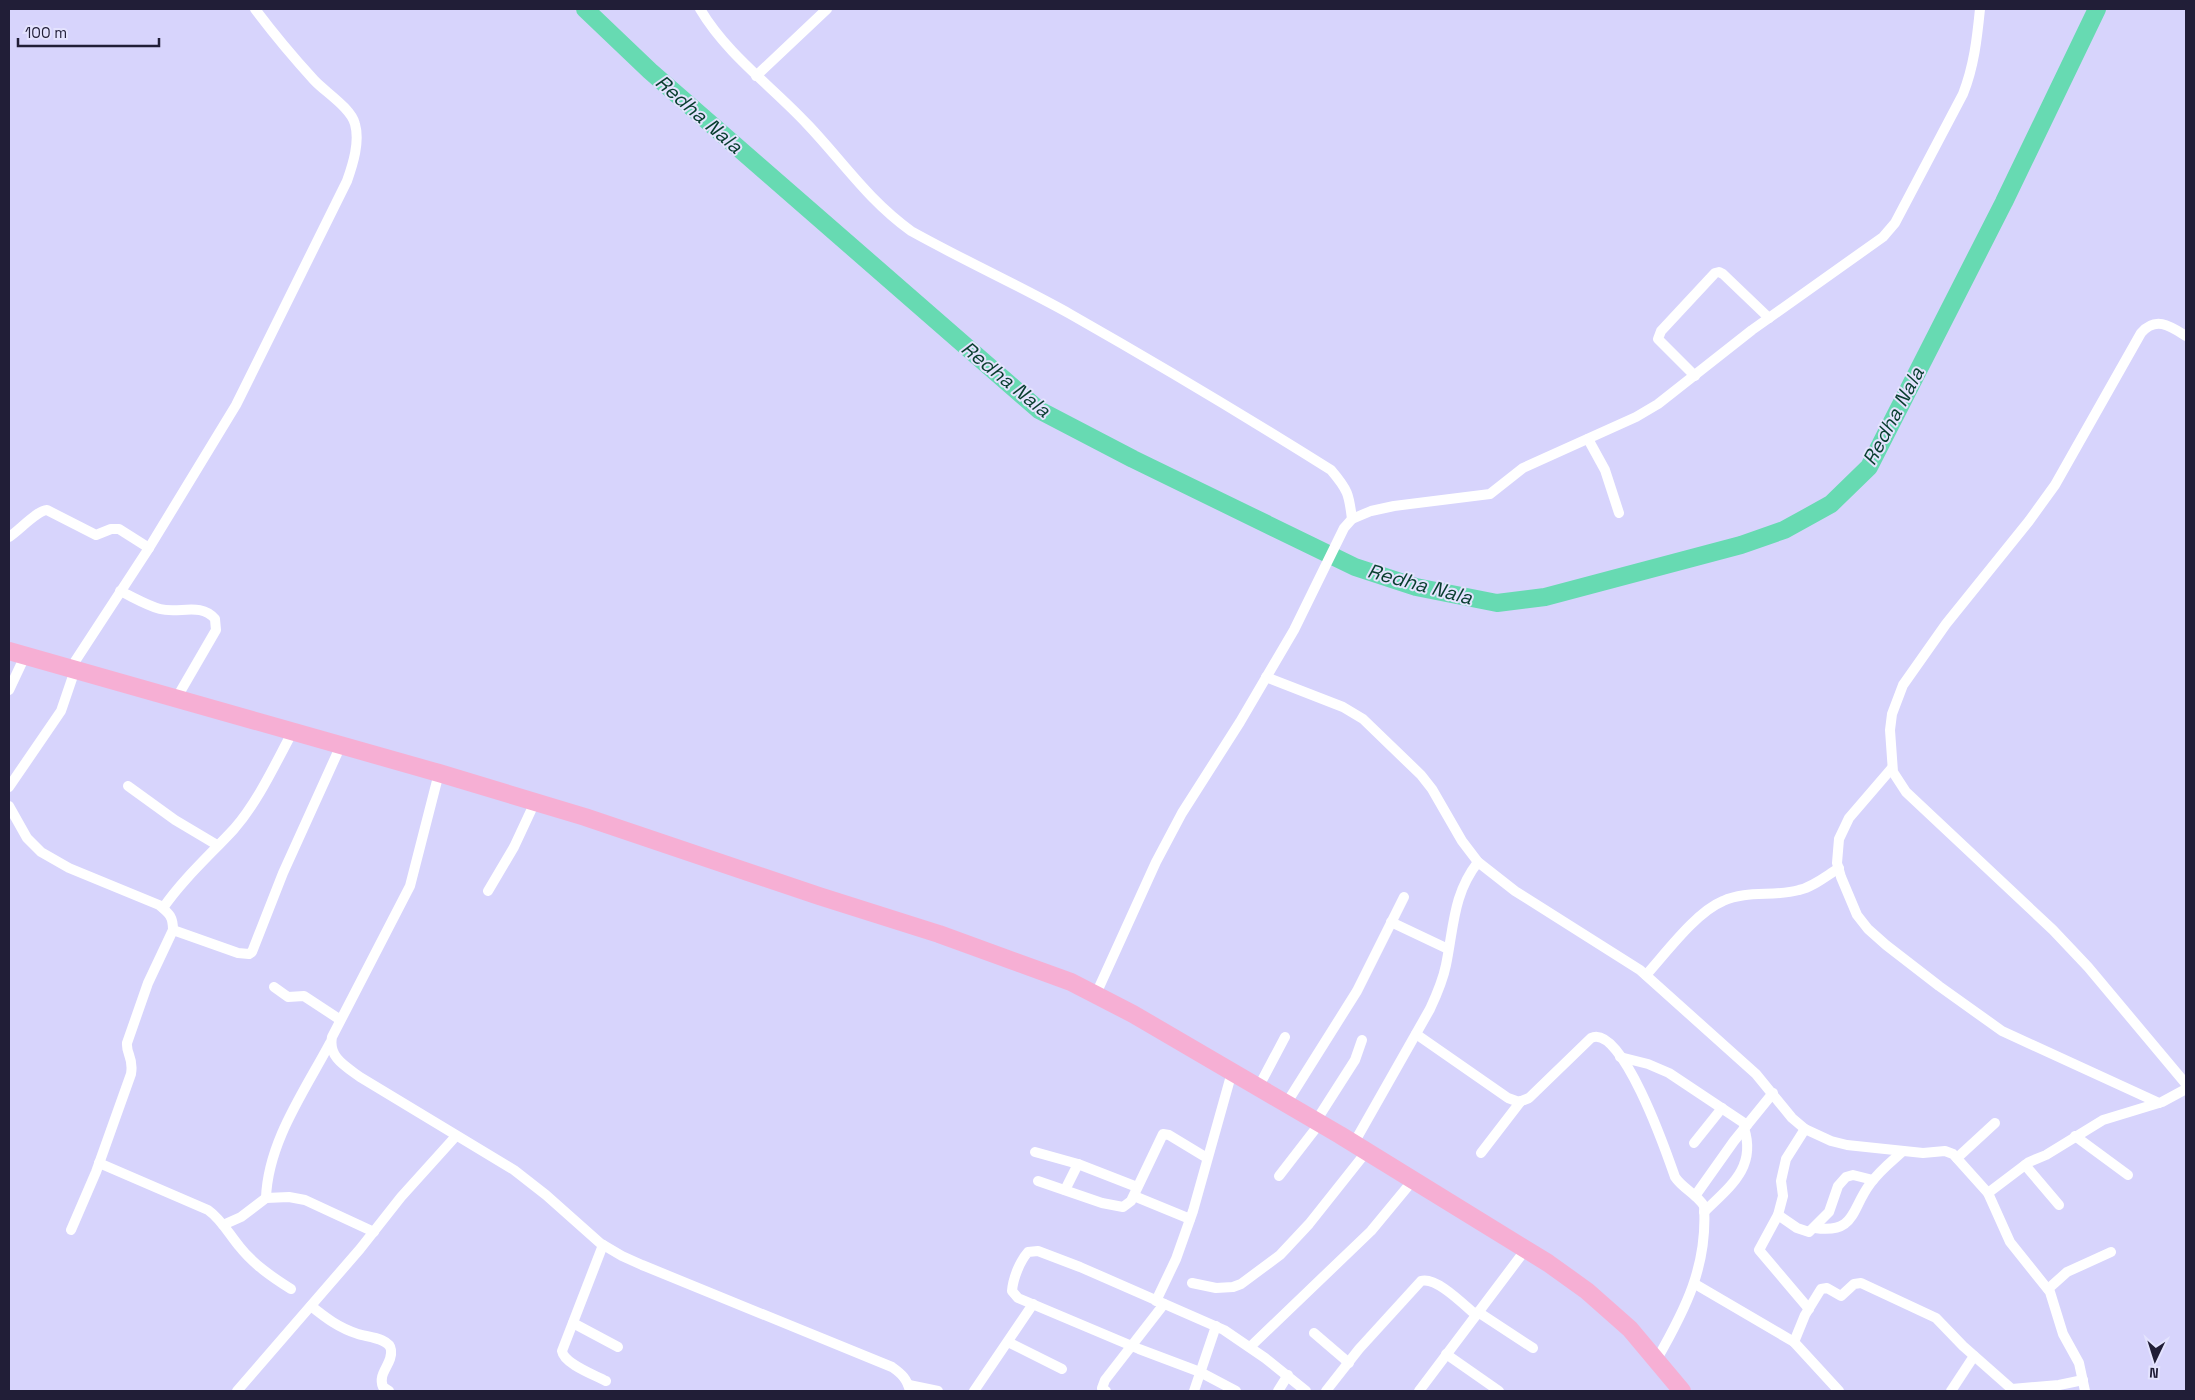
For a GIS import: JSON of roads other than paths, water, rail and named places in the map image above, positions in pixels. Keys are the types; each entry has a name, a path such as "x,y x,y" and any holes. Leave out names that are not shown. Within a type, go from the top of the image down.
{"highway":[{"path":"17,653 341,744 534,802 939,934 1046,972 1096,994 1318,1122 1526,1249 1587,1291 1630,1329 1682,1391"}],"street":[{"path":"700,9 716,33 756,76 807,124 865,192 888,214 919,236 1093,327 1219,400 1331,470 1346,486 1350,497 1352,520"},
{"path":"756,76 827,9"},
{"path":"1096,994 1156,862 1182,813 1294,630 1344,528 1352,520 1371,511 1394,506 1490,494 1522,468 1636,417 1658,404 1769,318 1883,236 1895,224 1952,118 1968,80 1977,46 1980,9"},
{"path":"9,787 61,711 72,669 149,548 236,405 347,180 355,150 357,133 351,115 314,81 256,10"},
{"path":"1695,376 1658,339 1661,331 1715,273 1723,274 1769,318"},
{"path":"1988,1193 2025,1165 2103,1120 2159,1103 2171,1098 2185,1088 2072,950 1906,792 1897,780 1892,768 1890,730 1892,714 1903,685 1917,663 2055,485 2141,333 2146,327 2161,323 2186,336"},
{"path":"1588,439 1605,470 1619,513"},
{"path":"9,537 26,525 39,512 48,510 96,535 111,529 118,530 149,548"},
{"path":"120,592 159,609 170,611 204,610 215,619 216,630 176,698"},
{"path":"9,690 17,653"},
{"path":"1266,677 1343,707 1363,719 1421,775 1432,789 1462,842 1478,862 1515,890 1646,975 1745,1063 1804,1130 1847,1145 1923,1153 1945,1151 1957,1158 1988,1193 2010,1242 2054,1299 2063,1334 2079,1363 2085,1391"},
{"path":"163,908 234,828 252,804 293,731"},
{"path":"173,930 244,955 252,952 283,873 341,744"},
{"path":"1892,768 1849,818 1841,834 1837,851 1839,868 1850,900 1857,915 1868,929 1939,986 2002,1031 2159,1103"},
{"path":"266,1198 267,1173 274,1150 330,1043 339,1019 400,908 410,886 439,773"},
{"path":"128,786 175,820 217,845"},
{"path":"488,891 514,847 534,802"},
{"path":"9,806 27,838 41,852 69,868 163,908 172,917 173,930 148,983 131,1029 127,1048 133,1061 131,1074 99,1163 71,1230"},
{"path":"1192,1283 1216,1288 1233,1287 1241,1284 1280,1255 1326,1204 1360,1147 1438,993 1460,891 1468,874 1478,862"},
{"path":"1646,975 1699,917 1723,901 1746,895 1800,890 1812,885 1839,868"},
{"path":"1286,1104 1357,991 1404,897"},
{"path":"1391,922 1448,949"},
{"path":"274,988 288,997 304,996 339,1019"},
{"path":"1416,1034 1508,1098 1521,1102"},
{"path":"1481,1153 1521,1102 1529,1098 1591,1038 1600,1036 1605,1039 1633,1075 1651,1112 1675,1177 1680,1184 1700,1200 1704,1212 1701,1254 1695,1284 1680,1318 1657,1359"},
{"path":"1258,1088 1285,1037"},
{"path":"1279,1176 1318,1122 1355,1060 1362,1040"},
{"path":"330,1043 336,1057 360,1077 528,1180 603,1246 642,1265 892,1367 902,1374 910,1388 938,1391"},
{"path":"1620,1057 1648,1064 1669,1073 1722,1108 1745,1127 1748,1146 1745,1164 1734,1182 1704,1212"},
{"path":"1106,1391 1102,1388 1105,1380 1132,1346 1160,1302 1190,1219 1232,1072"},
{"path":"1695,1196 1745,1127 1773,1093"},
{"path":"1694,1143 1722,1108"},
{"path":"1957,1158 1995,1123"},
{"path":"1804,1130 1786,1160 1781,1182 1783,1196 1778,1215 1759,1250 1808,1309"},
{"path":"1038,1181 1115,1207 1128,1205 1163,1134 1169,1135 1207,1158"},
{"path":"236,1391 374,1232 401,1197 456,1136"},
{"path":"2075,1136 2128,1175"},
{"path":"1815,1228 1836,1228 1851,1218 1873,1180 1903,1151"},
{"path":"1035,1152 1078,1164 1190,1219"},
{"path":"99,1163 214,1214 240,1248 251,1259 291,1289"},
{"path":"1065,1190 1078,1164"},
{"path":"2025,1165 2059,1205"},
{"path":"1778,1215 1803,1232 1809,1232 1829,1212 1838,1186 1846,1177 1854,1175 1873,1180"},
{"path":"1250,1347 1371,1231 1414,1179"},
{"path":"223,1225 241,1217 266,1198 288,1196 305,1200 374,1232"},
{"path":"603,1246 572,1323 564,1346 563,1356 570,1362 606,1381"},
{"path":"1419,1391 1526,1249"},
{"path":"1236,1391 1200,1372 1132,1346 1018,1298 1012,1291 1023,1258 1032,1251 1080,1267 1216,1326 1250,1347 1306,1391"},
{"path":"2048,1289 2067,1272 2111,1252"},
{"path":"1326,1391 1421,1281 1425,1280 1435,1282 1477,1313 1533,1348"},
{"path":"1794,1342 1808,1309 1821,1289 1827,1288 1841,1296 1854,1284 1861,1283 1936,1318 1974,1356 2013,1390 2059,1385 2083,1380"},
{"path":"1695,1284 1794,1342 1839,1391"},
{"path":"974,1391 1033,1304"},
{"path":"311,1306 344,1330 380,1340 389,1345 390,1357 381,1379 383,1387 389,1391"},
{"path":"572,1323 618,1347"},
{"path":"1194,1391 1216,1326"},
{"path":"1314,1333 1349,1363"},
{"path":"1008,1342 1062,1369"},
{"path":"1446,1354 1499,1391"},
{"path":"1951,1391 1974,1356"},
{"path":"1278,1391 1288,1375"}],"waterway":[{"name":"Redha Nala","path":"585,9 650,71 1039,410 1133,459 1355,567 1416,587 1497,603 1545,597 1741,545 1784,530 1831,504 1869,467 2004,202 2097,9"}]}
